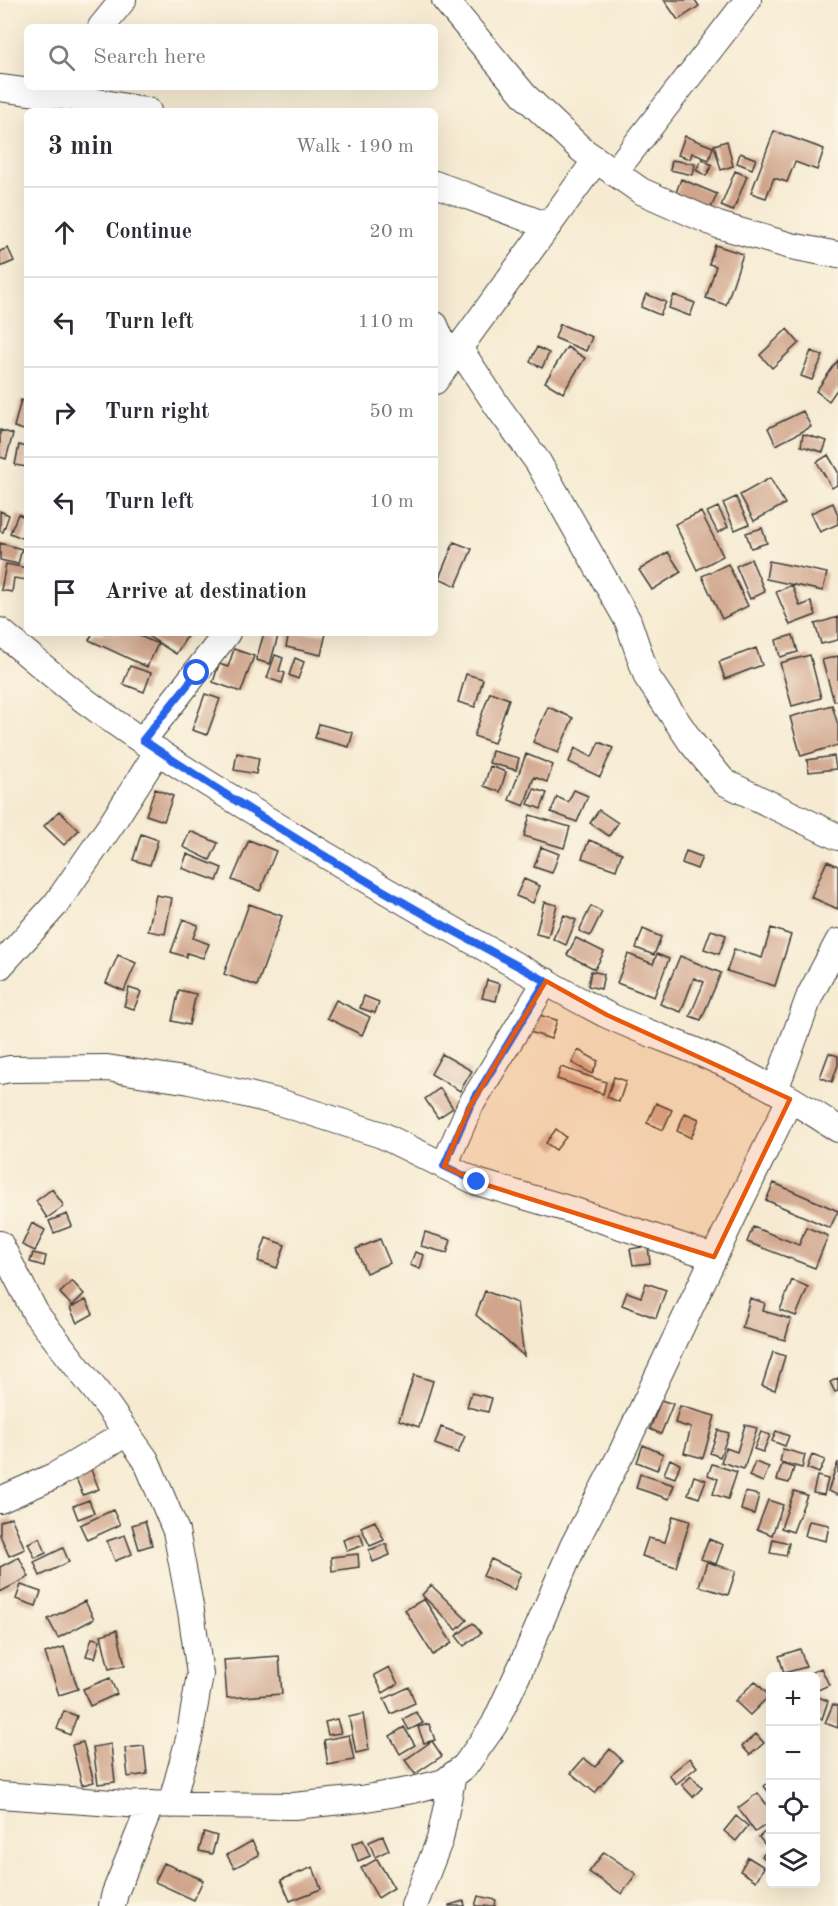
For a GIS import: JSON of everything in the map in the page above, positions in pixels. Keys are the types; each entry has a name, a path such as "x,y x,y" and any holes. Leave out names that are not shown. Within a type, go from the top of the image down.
{"street":[{"path":"103,24 123,0"},
{"path":"445,0 525,96 582,150 641,191 718,225 791,246 838,255"},
{"path":"448,363 548,226 605,166 748,0"},
{"path":"0,88 24,89"},
{"path":"36,90 54,91 134,108"},
{"path":"438,184 548,226"},
{"path":"438,334 448,363 498,407 538,462 628,621 647,677 690,742 724,782 838,837"},
{"path":"0,631 87,702 151,746 342,865 470,940 607,1015 705,1055 782,1095 838,1129"},
{"path":"0,966 56,904 111,825 151,746 225,636"},
{"path":"0,1795 161,1805 294,1806 361,1799 413,1790 444,1782 465,1766 494,1725 573,1546 622,1452 714,1257 782,1095 810,995 838,942"},
{"path":"444,1166 470,1106 546,981"},
{"path":"0,1071 107,1068 190,1081 282,1103 382,1135 477,1182 578,1212 714,1257"},
{"path":"0,1244 36,1314 146,1460 176,1531 191,1611 200,1674 189,1739 161,1805 115,1893 112,1906"},
{"path":"0,1500 56,1475 127,1433"},
{"path":"414,1906 440,1839 453,1775"}],"highlighted area":[{"path":"546,981 607,1015 790,1099 714,1257 477,1182 444,1166 470,1106"}],"building":[{"path":"664,0 695,0 699,6 678,20"},
{"path":"774,131 824,149 817,170 795,162 787,182 774,178 766,198 751,193"},
{"path":"685,136 713,147 709,160 692,153 690,159 678,155"},
{"path":"727,141 733,166 721,170 714,145"},
{"path":"740,153 756,159 752,169 737,163"},
{"path":"702,159 712,165 706,176 696,170"},
{"path":"672,160 695,164 693,175 670,170"},
{"path":"735,171 747,176 733,211 721,206"},
{"path":"681,179 717,194 709,213 674,198"},
{"path":"715,245 743,254 726,305 706,298 716,266 709,264"},
{"path":"8,248 14,261 0,267 0,251"},
{"path":"646,294 666,302 660,315 641,307"},
{"path":"674,295 695,303 690,316 669,308"},
{"path":"560,324 592,337 586,351 555,338"},
{"path":"787,329 799,343 772,368 760,355"},
{"path":"537,347 549,353 542,368 530,362"},
{"path":"567,347 585,358 563,393 545,382"},
{"path":"811,351 823,356 812,380 801,376"},
{"path":"838,360 838,388 829,401 816,391"},
{"path":"21,400 24,401 24,430 14,427"},
{"path":"803,411 811,427 776,445 768,428"},
{"path":"0,430 13,434 6,459 0,457"},
{"path":"803,434 827,441 823,452 801,446"},
{"path":"19,445 24,446 24,466 15,465"},
{"path":"828,455 838,472 838,484 832,488 817,462"},
{"path":"770,478 785,504 754,521 740,495"},
{"path":"736,497 749,524 735,530 723,503"},
{"path":"833,503 838,515 838,524 820,532 811,513"},
{"path":"718,507 728,527 718,533 707,512"},
{"path":"0,511 9,515 3,532 0,531"},
{"path":"701,512 723,556 697,570 675,524"},
{"path":"18,514 24,517 22,538 10,533"},
{"path":"762,528 767,543 751,548 746,533"},
{"path":"454,542 472,549 456,586 439,578"},
{"path":"0,543 22,549 18,564 0,560"},
{"path":"668,552 681,572 652,590 639,570"},
{"path":"751,559 765,592 750,599 736,566"},
{"path":"769,561 827,573 823,591 766,579"},
{"path":"6,564 24,567 24,580 14,578 12,592 1,590"},
{"path":"728,564 748,606 722,619 702,576"},
{"path":"792,585 800,606 811,602 816,615 790,625 776,592"},
{"path":"838,617 838,640 821,644 815,624"},
{"path":"793,635 798,652 780,657 776,640"},
{"path":"91,636 140,636 158,644 147,667 89,640"},
{"path":"148,636 187,636 176,654"},
{"path":"263,636 278,636 270,664 256,660"},
{"path":"288,636 325,636 321,655 286,647"},
{"path":"756,648 762,665 725,679 719,662"},
{"path":"234,649 254,656 241,692 213,682 219,664 228,667"},
{"path":"275,655 283,658 279,671 285,673 282,683 267,678"},
{"path":"810,655 821,698 792,706 780,663"},
{"path":"838,656 838,700 834,701 822,660"},
{"path":"295,658 304,662 298,679 289,675"},
{"path":"130,666 151,673 144,692 123,684"},
{"path":"466,674 483,679 475,707 458,702"},
{"path":"490,692 509,699 494,743 474,736"},
{"path":"205,694 220,699 207,735 192,730"},
{"path":"832,705 838,725 838,745 801,756 790,717"},
{"path":"548,707 573,718 558,753 533,742"},
{"path":"319,724 353,733 349,747 315,738"},
{"path":"599,742 613,748 600,777 569,762 575,748 592,757"},
{"path":"492,751 519,758 516,770 489,763"},
{"path":"237,753 259,758 256,774 234,770"},
{"path":"526,754 553,765 547,782 534,777 524,806 509,800"},
{"path":"834,756 836,769 809,772 807,760"},
{"path":"490,766 506,772 500,792 484,786"},
{"path":"155,789 173,796 164,821 146,815"},
{"path":"534,789 547,793 541,809 528,804"},
{"path":"574,790 588,796 577,822 551,812 557,797 568,802"},
{"path":"599,810 618,823 609,836 590,823"},
{"path":"59,811 79,830 64,845 44,826"},
{"path":"530,815 570,827 564,848 524,836"},
{"path":"190,831 218,843 210,860 183,847"},
{"path":"141,834 158,840 150,865 133,860"},
{"path":"249,840 276,851 260,891 232,880"},
{"path":"589,840 622,853 616,870 582,858"},
{"path":"541,847 559,854 552,873 534,867"},
{"path":"686,851 702,857 697,869 682,863"},
{"path":"187,854 222,868 217,881 182,868"},
{"path":"827,861 838,866 838,909 811,897"},
{"path":"524,879 540,886 533,903 516,896"},
{"path":"156,895 172,898 165,934 148,931"},
{"path":"544,902 557,905 548,937 536,934"},
{"path":"249,904 282,916 257,986 224,974"},
{"path":"591,906 602,912 590,936 579,931"},
{"path":"564,915 576,920 566,945 553,939"},
{"path":"183,919 198,925 193,938 209,944 203,958 187,953 186,957 171,952"},
{"path":"771,928 791,935 775,986 727,971 734,949 762,958"},
{"path":"643,929 661,937 654,955 636,948"},
{"path":"711,930 726,935 719,954 704,949"},
{"path":"576,938 604,952 595,969 567,955"},
{"path":"628,954 653,964 657,954 669,959 654,997 617,983"},
{"path":"118,955 136,963 124,991 106,983"},
{"path":"680,956 721,973 701,1020 690,1016 704,982 694,978 681,1012 660,1004"},
{"path":"591,971 604,974 601,989 588,986"},
{"path":"487,980 500,984 496,1001 482,998"},
{"path":"129,988 141,992 134,1009 124,1006"},
{"path":"179,990 196,994 189,1025 172,1021"},
{"path":"364,996 379,1002 375,1013 360,1008"},
{"path":"336,1000 370,1017 362,1035 327,1018"},
{"path":"535,1014 557,1020 551,1039 530,1032"},
{"path":"578,1050 598,1061 592,1074 572,1063"},
{"path":"829,1053 838,1056 838,1065 832,1082 820,1077"},
{"path":"442,1054 472,1071 460,1091 431,1074"},
{"path":"561,1067 606,1082 603,1094 557,1079"},
{"path":"614,1077 626,1081 619,1102 607,1097"},
{"path":"440,1088 453,1108 438,1118 425,1099"},
{"path":"656,1103 672,1110 663,1130 647,1123"},
{"path":"685,1113 699,1119 691,1138 677,1131"},
{"path":"556,1129 566,1137 556,1150 546,1143"},
{"path":"774,1183 838,1211 830,1228 766,1200"},
{"path":"52,1189 64,1206 47,1218 36,1201"},
{"path":"67,1214 72,1226 54,1233 49,1221"},
{"path":"32,1223 45,1230 35,1251 22,1245"},
{"path":"753,1227 799,1245 806,1227 828,1236 815,1268 747,1242"},
{"path":"425,1232 451,1240 447,1253 421,1246"},
{"path":"266,1238 285,1245 277,1268 258,1261"},
{"path":"380,1239 390,1263 366,1273 356,1249"},
{"path":"648,1246 650,1263 633,1265 630,1249"},
{"path":"415,1252 424,1255 420,1269 410,1265"},
{"path":"33,1253 46,1256 44,1266 30,1262"},
{"path":"792,1280 808,1287 796,1316 780,1310"},
{"path":"72,1281 84,1294 72,1306 60,1293"},
{"path":"646,1283 666,1290 656,1318 622,1305 627,1292 641,1297"},
{"path":"485,1291 517,1303 524,1356 476,1315"},
{"path":"750,1298 765,1303 763,1311 791,1319 785,1340 742,1328"},
{"path":"86,1300 93,1314 77,1323 70,1308"},
{"path":"773,1352 785,1356 775,1390 762,1386"},
{"path":"414,1375 433,1381 419,1427 399,1420"},
{"path":"838,1378 838,1391 835,1392 830,1382"},
{"path":"471,1393 492,1398 488,1412 467,1407"},
{"path":"661,1400 673,1404 661,1434 650,1429"},
{"path":"680,1406 715,1416 703,1458 684,1453 691,1428 675,1423"},
{"path":"745,1425 757,1428 744,1469 721,1462 726,1448 737,1452"},
{"path":"441,1427 465,1436 458,1453 435,1444"},
{"path":"718,1430 729,1433 720,1457 710,1453"},
{"path":"776,1431 789,1436 785,1446 772,1441"},
{"path":"761,1432 770,1435 763,1452 754,1449"},
{"path":"643,1445 663,1454 657,1470 637,1462"},
{"path":"783,1449 805,1455 802,1468 780,1462"},
{"path":"812,1455 825,1460 819,1473 807,1468"},
{"path":"670,1459 680,1464 675,1478 664,1474"},
{"path":"755,1462 769,1467 763,1482 749,1476"},
{"path":"838,1462 838,1495 828,1491"},
{"path":"712,1464 737,1472 728,1499 713,1494 718,1479 708,1475"},
{"path":"782,1464 794,1468 789,1483 777,1480"},
{"path":"89,1465 99,1489 83,1495 73,1471"},
{"path":"640,1474 674,1485 669,1499 636,1488"},
{"path":"694,1476 706,1480 699,1498 688,1494"},
{"path":"817,1476 828,1479 824,1495 813,1493"},
{"path":"794,1491 807,1495 793,1532 781,1528"},
{"path":"745,1492 759,1495 754,1514 741,1510"},
{"path":"89,1500 94,1513 78,1519 73,1506"},
{"path":"768,1500 783,1505 772,1535 757,1529"},
{"path":"113,1510 120,1525 87,1540 80,1525"},
{"path":"673,1516 690,1521 676,1567 642,1556 648,1538 665,1542"},
{"path":"11,1517 25,1549 9,1556 0,1535 0,1522"},
{"path":"145,1521 152,1545 139,1549 132,1525"},
{"path":"375,1521 384,1540 370,1546 361,1527"},
{"path":"809,1521 829,1525 826,1541 805,1536"},
{"path":"360,1534 364,1545 347,1551 343,1540"},
{"path":"125,1535 132,1554 115,1561 107,1541"},
{"path":"40,1538 46,1553 35,1558 28,1543"},
{"path":"709,1539 723,1545 716,1564 701,1559"},
{"path":"773,1539 789,1543 786,1556 770,1553"},
{"path":"386,1544 390,1555 373,1562 369,1550"},
{"path":"63,1548 69,1562 40,1576 34,1562"},
{"path":"358,1554 359,1567 332,1571 331,1557"},
{"path":"19,1557 29,1577 0,1592 0,1567"},
{"path":"491,1559 521,1573 514,1590 483,1576"},
{"path":"707,1562 736,1571 728,1595 699,1586"},
{"path":"21,1585 41,1592 36,1606 16,1599"},
{"path":"431,1585 467,1620 457,1630 422,1595"},
{"path":"424,1599 452,1643 433,1655 405,1610"},
{"path":"85,1601 94,1619 58,1638 48,1619"},
{"path":"473,1623 481,1633 464,1646 456,1636"},
{"path":"117,1630 125,1665 109,1669 101,1635"},
{"path":"92,1638 100,1640 95,1658 86,1656"},
{"path":"64,1647 78,1689 59,1695 45,1653"},
{"path":"800,1649 806,1667 784,1672 779,1656"},
{"path":"279,1656 282,1694 227,1698 224,1660"},
{"path":"389,1667 398,1684 383,1693 374,1675"},
{"path":"821,1668 829,1685 820,1689 820,1672 812,1672"},
{"path":"110,1678 117,1694 90,1706 83,1689"},
{"path":"755,1681 766,1693 766,1699 750,1715 735,1701"},
{"path":"409,1687 415,1703 391,1714 384,1699"},
{"path":"820,1698 828,1701 822,1719 820,1718"},
{"path":"833,1704 838,1706 838,1728 825,1723"},
{"path":"64,1711 77,1716 70,1735 57,1729"},
{"path":"416,1712 423,1723 409,1730 403,1719"},
{"path":"363,1714 369,1750 356,1753 349,1717"},
{"path":"337,1719 341,1733 328,1735 325,1722"},
{"path":"429,1724 435,1740 424,1743 418,1727"},
{"path":"404,1727 415,1745 400,1754 390,1736"},
{"path":"756,1734 764,1743 750,1755 742,1746"},
{"path":"349,1735 354,1760 328,1765 324,1740"},
{"path":"432,1741 442,1756 415,1774 405,1760"},
{"path":"83,1742 94,1782 82,1785 72,1745"},
{"path":"111,1744 115,1782 98,1784 93,1747"},
{"path":"144,1746 147,1774 128,1777 125,1748"},
{"path":"610,1749 622,1760 595,1793 571,1773 584,1758 595,1767"},
{"path":"690,1758 697,1767 676,1784 669,1775"},
{"path":"691,1776 702,1788 693,1797 682,1785"},
{"path":"758,1793 766,1804 766,1829 764,1826 755,1832 738,1808"},
{"path":"736,1816 748,1826 736,1841 724,1831"},
{"path":"766,1831 766,1846 759,1837"},
{"path":"204,1832 217,1836 212,1854 199,1851"},
{"path":"383,1836 389,1850 375,1857 369,1842"},
{"path":"363,1840 370,1856 358,1861 352,1844"},
{"path":"252,1841 259,1855 234,1868 227,1855"},
{"path":"604,1852 636,1874 622,1894 589,1872"},
{"path":"748,1857 764,1867 756,1881 740,1871"},
{"path":"377,1859 394,1888 378,1898 361,1868"},
{"path":"164,1863 203,1880 194,1900 155,1882"},
{"path":"313,1867 321,1889 290,1901 281,1880"},
{"path":"478,1896 496,1900 495,1906 475,1906"},
{"path":"464,1901 465,1906 449,1906 449,1905"}],"route":[{"path":"197,673 143,740 259,815 342,865 470,940 546,981 470,1106 444,1166 477,1182"}]}
